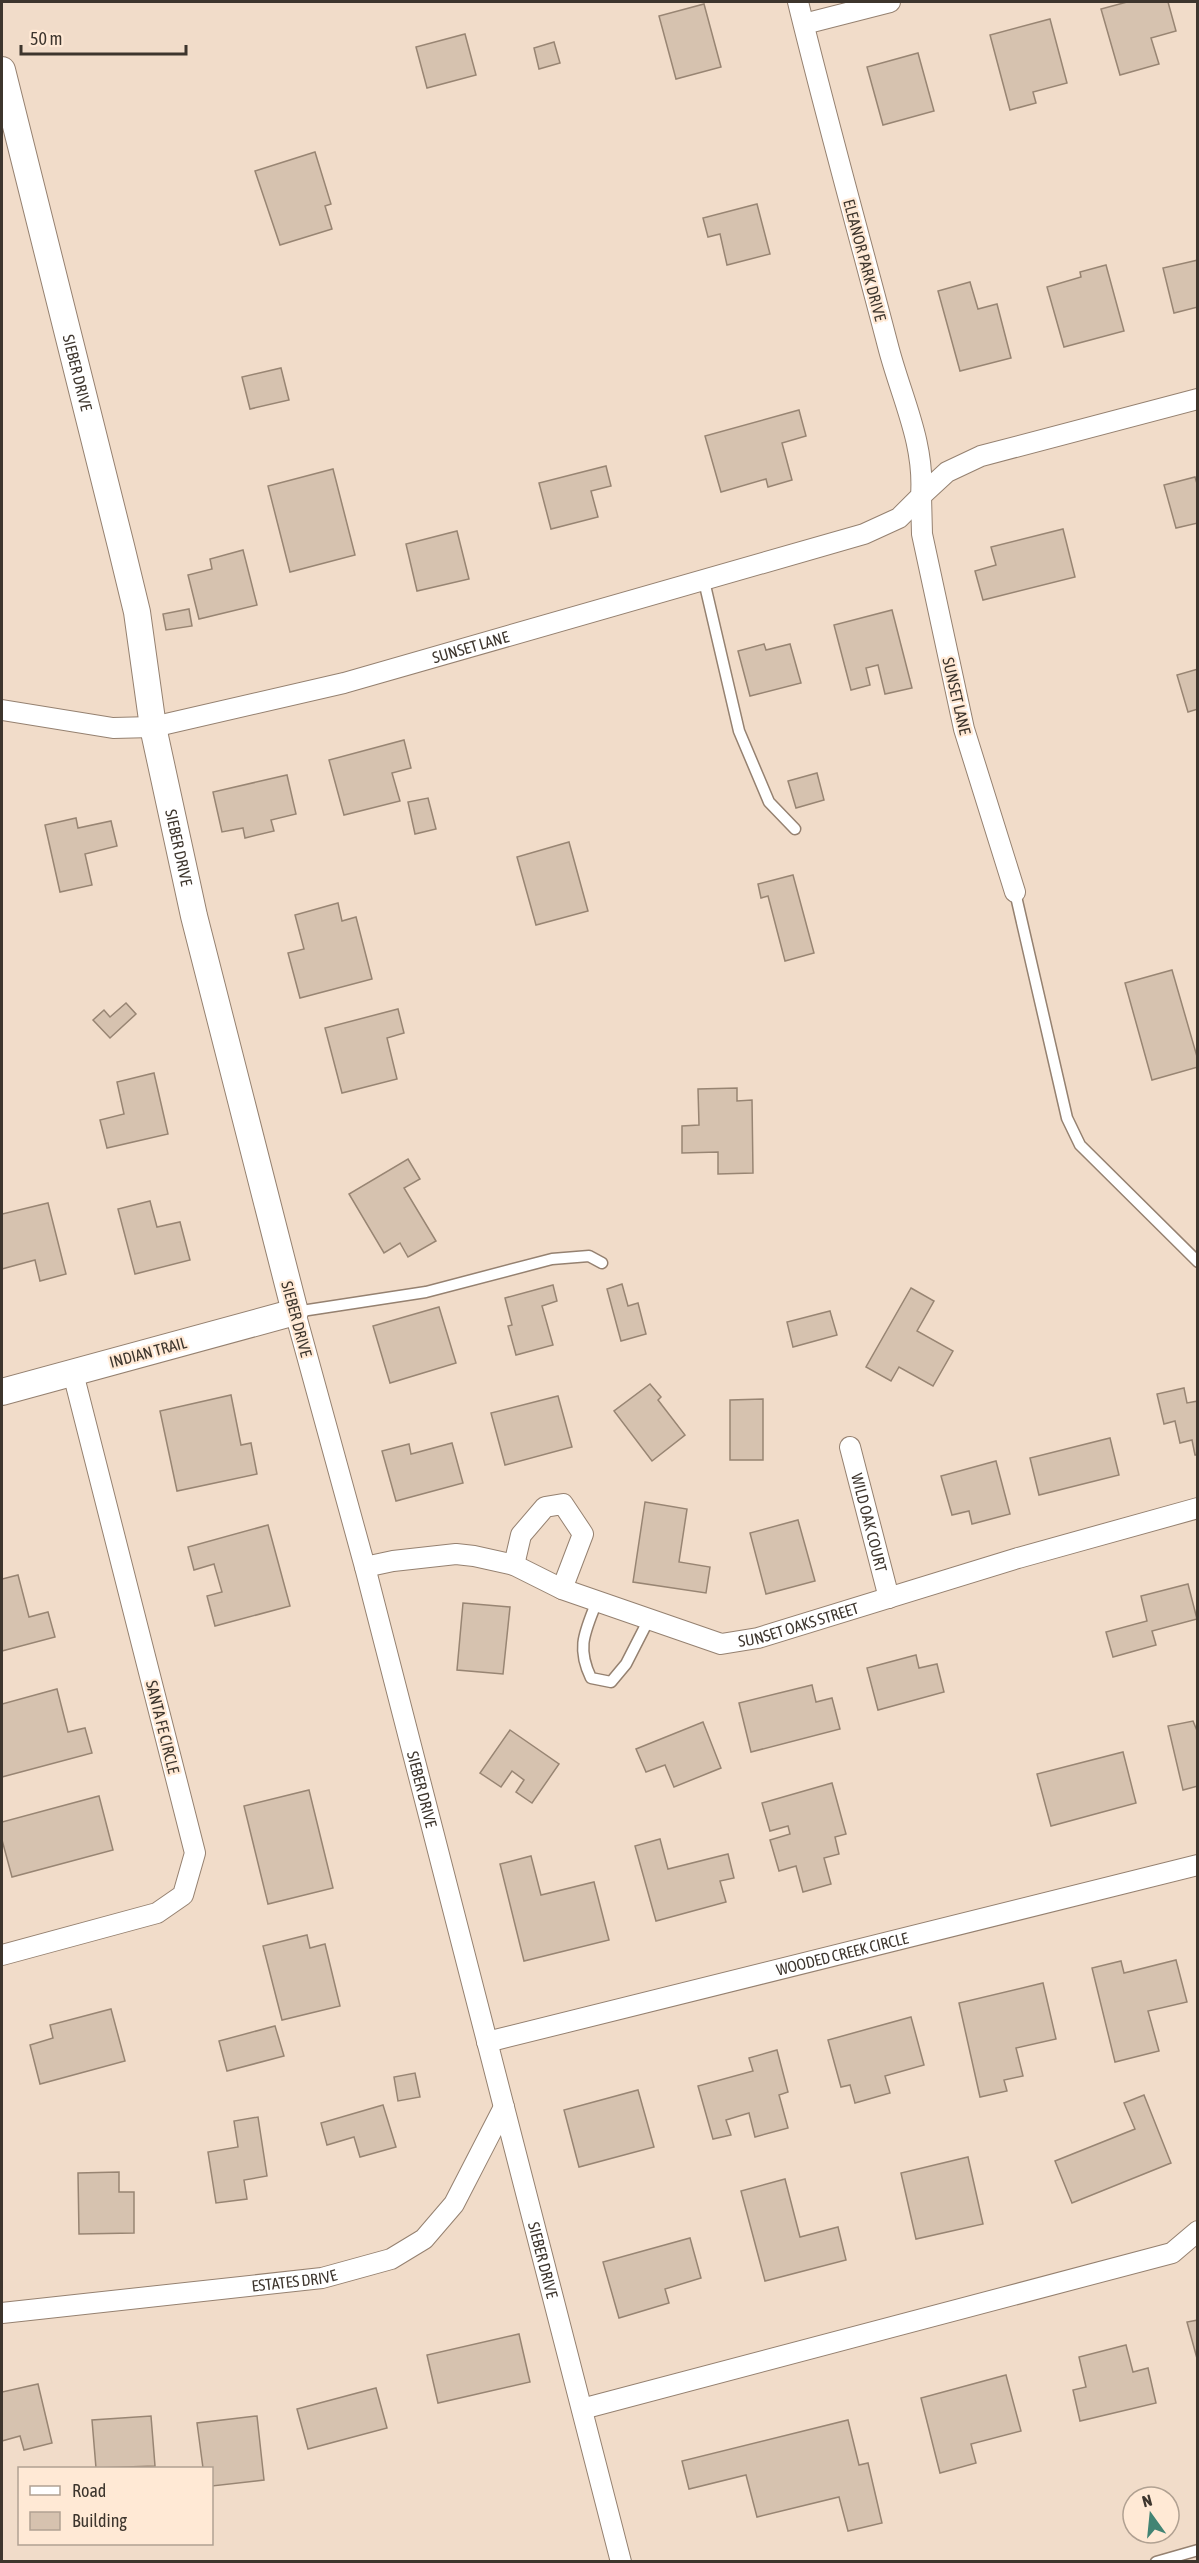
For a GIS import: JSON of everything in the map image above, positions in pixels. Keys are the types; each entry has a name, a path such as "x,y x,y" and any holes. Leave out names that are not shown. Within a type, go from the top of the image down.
{"street":[{"name":"ELEANOR PARK DRIVE","path":"798,2 889,351 917,438 923,474 921,496"},
{"path":"804,24 890,2"},
{"name":"SIEBER DRIVE","path":"2,70 134,601 153,727 194,916 295,1312 365,1567 621,2562"},
{"name":"SUNSET LANE","path":"2,710 113,728 153,727 344,683 864,534 899,518 947,472 981,456 1197,399"},
{"name":"SUNSET LANE","path":"921,496 922,534 963,729 1014,892"},
{"name":"INDIAN TRAIL","path":"2,1392 295,1312"},
{"name":"SANTA FE CIRCLE","path":"2,1955 157,1914 183,1895 195,1853 73,1373"},
{"name":"WILD OAK COURT","path":"850,1447 889,1598"},
{"path":"514,1565 522,1535 545,1507 562,1504 583,1534 562,1589"},
{"name":"SUNSET OAKS STREET","path":"365,1567 393,1561 456,1554 514,1565 562,1589 720,1644 758,1638 1018,1558 1197,1508"},
{"name":"WOODED CREEK CIRCLE","path":"487,2042 1197,1865"},
{"name":"ESTATES DRIVE","path":"2,2313 322,2278 391,2259 424,2239 454,2204 504,2107"},
{"path":"582,2409 1172,2253 1197,2231"}],"lane":[{"path":"704,581 739,731 769,802 795,829"},
{"path":"1014,892 1067,1118 1073,1132 1080,1145 1197,1262"},
{"path":"295,1312 426,1292 552,1259 589,1256 602,1263"},
{"path":"597,1601 584,1635 582,1650 584,1663 591,1678 611,1682 626,1664 649,1619"},
{"path":"1156,2562 1197,2550"}],"building":[{"path":"1127,2 1168,2 1176,31 1151,38 1159,64 1120,75 1101,9"},
{"path":"704,4 721,67 676,79 659,16"},
{"path":"1050,19 1067,83 1033,92 1036,103 1010,110 990,35"},
{"path":"465,34 476,75 427,88 416,47"},
{"path":"554,42 560,63 539,69 534,48"},
{"path":"918,53 934,111 883,125 867,67"},
{"path":"315,152 331,204 325,206 332,229 280,245 255,171"},
{"path":"757,204 770,254 727,265 720,234 708,237 703,218"},
{"path":"1198,260 1198,307 1174,313 1163,268"},
{"path":"1106,265 1124,331 1064,347 1047,287 1081,277 1080,272"},
{"path":"970,282 978,309 997,304 1011,358 960,371 938,291"},
{"path":"281,368 289,400 250,409 242,377"},
{"path":"799,410 806,436 782,443 792,480 768,487 766,479 721,492 705,436"},
{"path":"606,466 611,486 591,491 598,517 551,529 539,483"},
{"path":"333,469 355,555 290,572 268,486"},
{"path":"1195,477 1198,487 1198,523 1176,528 1164,485"},
{"path":"1063,529 1075,577 983,600 975,571 996,565 991,547"},
{"path":"457,531 469,579 417,591 406,544"},
{"path":"243,550 257,605 199,619 188,575 212,569 210,559"},
{"path":"189,609 192,626 166,630 163,614"},
{"path":"892,610 912,688 885,694 878,665 866,668 870,685 851,690 834,625"},
{"path":"764,644 766,650 790,644 801,683 750,696 738,651"},
{"path":"1198,669 1198,709 1188,712 1177,675"},
{"path":"404,740 411,768 392,773 400,801 344,815 329,760"},
{"path":"817,773 824,800 796,808 788,781"},
{"path":"287,775 296,814 271,820 274,831 245,838 243,828 222,832 213,792"},
{"path":"428,798 436,829 415,834 408,802"},
{"path":"76,818 78,828 111,821 117,846 85,854 92,885 60,892 45,825"},
{"path":"569,842 588,911 536,925 517,857"},
{"path":"793,875 814,953 785,961 768,896 761,898 758,884"},
{"path":"338,903 342,921 356,917 372,979 300,998 288,953 304,949 295,915"},
{"path":"1172,970 1198,1060 1198,1067 1152,1080 1125,983"},
{"path":"126,1003 136,1014 110,1038 93,1020 104,1010 110,1017"},
{"path":"398,1009 404,1033 387,1038 397,1079 342,1093 325,1028"},
{"path":"154,1073 168,1134 107,1148 100,1120 124,1114 117,1082"},
{"path":"737,1088 737,1101 752,1100 753,1173 718,1174 718,1152 682,1153 682,1126 699,1125 698,1089"},
{"path":"408,1159 420,1179 404,1188 436,1241 408,1257 400,1243 384,1253 349,1194"},
{"path":"150,1201 157,1227 180,1222 190,1260 135,1274 118,1209"},
{"path":"48,1203 66,1274 40,1281 35,1260 2,1269 2,1214"},
{"path":"622,1284 628,1306 638,1303 646,1334 621,1341 607,1289"},
{"path":"553,1285 557,1301 542,1306 553,1345 516,1355 508,1326 512,1325 505,1298"},
{"path":"911,1288 934,1301 917,1331 953,1351 933,1386 899,1367 891,1381 866,1367"},
{"path":"439,1307 456,1363 390,1383 373,1326"},
{"path":"830,1311 837,1335 793,1347 787,1322"},
{"path":"650,1384 661,1397 658,1400 685,1435 652,1461 614,1411"},
{"path":"1184,1388 1187,1403 1198,1401 1198,1455 1195,1455 1192,1440 1180,1443 1175,1421 1164,1424 1157,1394"},
{"path":"231,1395 241,1445 251,1443 257,1474 177,1491 160,1411"},
{"path":"558,1396 572,1447 505,1465 491,1413"},
{"path":"763,1399 763,1460 730,1460 730,1400"},
{"path":"1110,1438 1119,1475 1039,1495 1030,1458"},
{"path":"452,1443 463,1483 396,1501 382,1451 409,1444 411,1454"},
{"path":"996,1461 1010,1514 972,1524 969,1511 952,1515 941,1476"},
{"path":"645,1502 687,1509 679,1562 710,1567 706,1593 633,1582"},
{"path":"798,1520 815,1581 766,1594 750,1533"},
{"path":"268,1525 290,1606 215,1626 207,1596 222,1592 214,1564 194,1570 188,1547"},
{"path":"18,1575 29,1617 48,1612 55,1637 2,1651 2,1579"},
{"path":"1188,1584 1197,1619 1152,1631 1156,1645 1113,1657 1106,1632 1147,1621 1141,1596"},
{"path":"463,1603 510,1607 503,1674 457,1670"},
{"path":"916,1655 919,1668 937,1664 944,1692 878,1710 867,1668"},
{"path":"812,1685 816,1702 832,1698 840,1729 751,1752 739,1703"},
{"path":"57,1689 68,1732 85,1728 92,1753 2,1777 2,1704"},
{"path":"1193,1721 1198,1733 1198,1786 1183,1790 1168,1726"},
{"path":"703,1722 721,1768 674,1787 665,1765 646,1772 636,1749"},
{"path":"510,1730 559,1764 532,1803 516,1792 524,1780 512,1771 501,1787 480,1773"},
{"path":"1123,1752 1136,1803 1051,1826 1037,1774"},
{"path":"832,1783 846,1834 835,1837 839,1854 824,1858 831,1884 803,1892 796,1866 779,1871 770,1840 790,1834 788,1826 770,1831 762,1803"},
{"path":"309,1790 333,1888 268,1904 244,1806"},
{"path":"99,1796 113,1850 12,1877 2,1840 2,1822"},
{"path":"660,1839 668,1869 728,1854 734,1878 720,1881 726,1902 656,1921 635,1846"},
{"path":"531,1856 541,1895 594,1882 609,1940 524,1961 500,1864"},
{"path":"307,1935 310,1948 325,1944 340,2006 282,2020 263,1946"},
{"path":"1176,1960 1187,2002 1148,2011 1159,2051 1115,2062 1092,1968 1121,1961 1124,1973"},
{"path":"1043,1983 1056,2039 1016,2048 1023,2076 1004,2080 1007,2091 980,2097 959,2003"},
{"path":"111,2009 125,2061 40,2084 30,2045 53,2038 50,2025"},
{"path":"911,2017 924,2065 885,2076 890,2093 855,2103 850,2085 841,2087 828,2040"},
{"path":"275,2026 284,2056 227,2071 219,2041"},
{"path":"777,2050 788,2092 779,2095 788,2128 755,2137 749,2113 726,2120 731,2135 713,2139 698,2086 753,2071 749,2058"},
{"path":"415,2073 420,2097 398,2101 394,2077"},
{"path":"638,2090 654,2147 579,2167 564,2110"},
{"path":"1144,2095 1171,2163 1072,2203 1055,2161 1135,2129 1124,2103"},
{"path":"383,2105 396,2147 360,2157 354,2137 327,2145 321,2123"},
{"path":"258,2117 267,2176 244,2180 247,2199 216,2203 208,2152 238,2147 234,2121"},
{"path":"968,2157 983,2224 916,2239 901,2173"},
{"path":"119,2172 119,2192 134,2192 134,2233 79,2234 78,2173"},
{"path":"785,2179 800,2237 838,2227 846,2260 765,2281 741,2191"},
{"path":"690,2238 701,2278 665,2289 669,2303 619,2318 603,2262"},
{"path":"1198,2320 1198,2362 1187,2322"},
{"path":"519,2334 530,2382 438,2403 427,2355"},
{"path":"1126,2345 1133,2372 1148,2368 1156,2403 1080,2421 1073,2390 1086,2387 1079,2357"},
{"path":"1006,2375 1021,2431 971,2444 976,2463 940,2473 921,2398"},
{"path":"38,2384 52,2443 24,2450 20,2436 2,2441 2,2392"},
{"path":"376,2388 387,2428 308,2449 297,2409"},
{"path":"151,2416 155,2466 96,2467 92,2420"},
{"path":"257,2416 264,2480 213,2486 213,2467 203,2467 197,2423"},
{"path":"848,2420 859,2465 868,2463 882,2523 848,2531 839,2497 757,2517 746,2475 689,2489 682,2461"}]}
